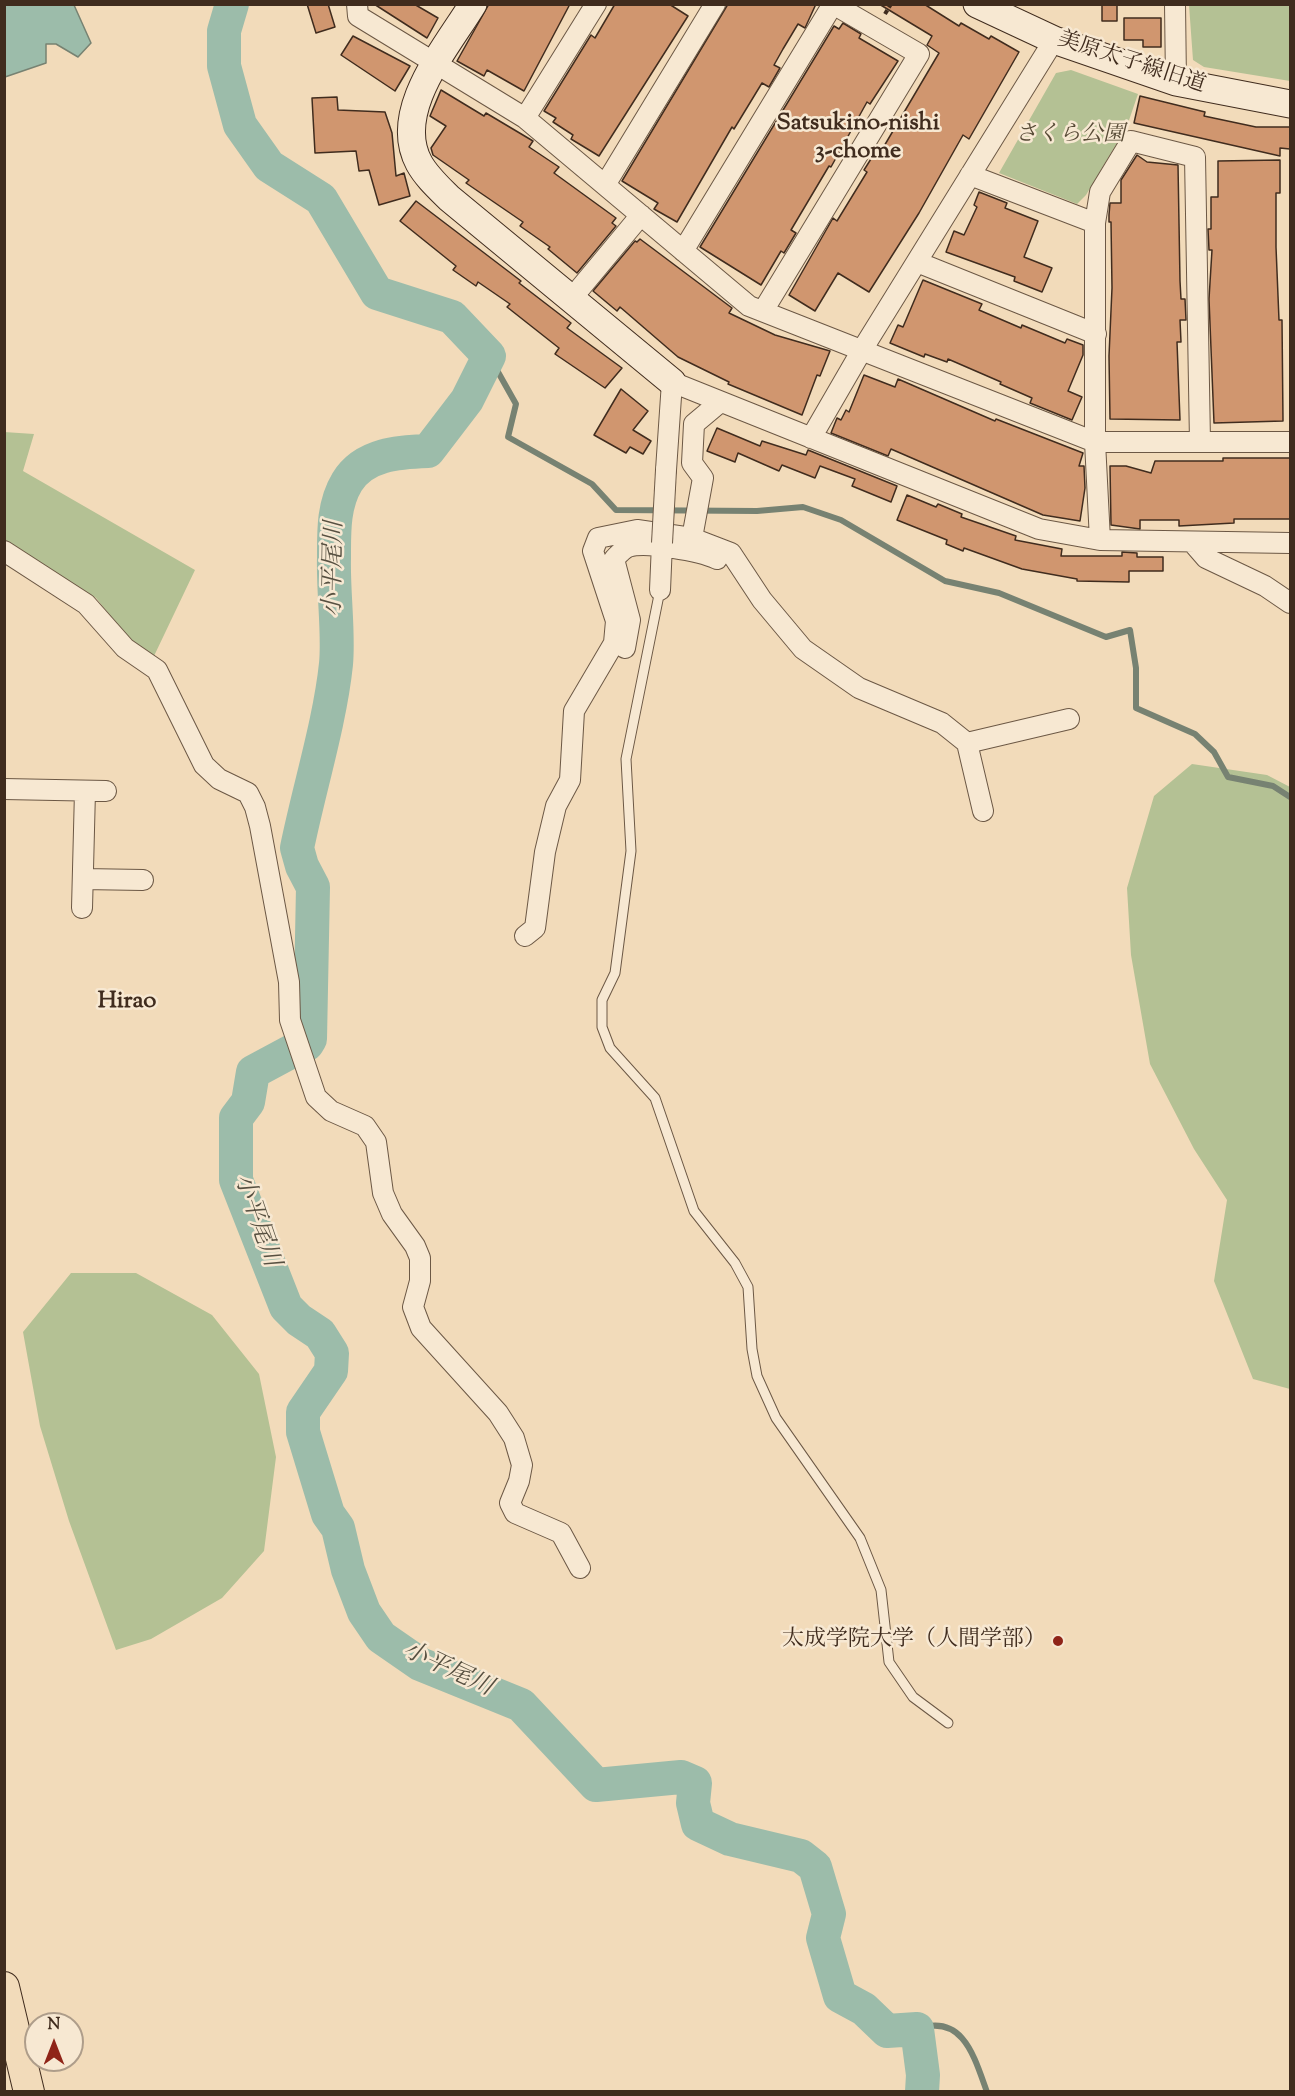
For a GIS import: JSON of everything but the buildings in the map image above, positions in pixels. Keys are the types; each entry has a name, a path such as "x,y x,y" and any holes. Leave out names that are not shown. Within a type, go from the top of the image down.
{"main road":[{"path":"4,1987 29,2091"}],"street":[{"path":"357,4 358,16 525,118 749,306 1095,441 1290,442"},
{"path":"473,4 417,97 411,115 411,138 418,161 429,177 449,198 672,382 719,403 1039,529 1100,540 1290,543"},
{"path":"525,118 596,4"},
{"path":"605,186 715,4"},
{"path":"683,251 833,4 919,54 764,311"},
{"name":"美原太子線旧道","path":"977,4 1054,40 1176,81 1290,104"},
{"path":"1175,4 1176,81"},
{"path":"811,438 862,350 1054,40"},
{"path":"1100,540 1095,441 1095,224 1100,192 1131,141 1195,157 1200,442"},
{"path":"970,175 1095,224"},
{"path":"572,298 640,215"},
{"path":"917,262 1096,334"},
{"path":"660,590 672,382"},
{"path":"693,536 703,478 692,463 694,424 719,403"},
{"path":"525,936 535,928 545,852 556,806 570,780 574,711 614,643 616,621 593,551 598,538 637,530 693,536 731,553 782,625 803,649 824,666 859,688 942,723 967,743 983,811"},
{"path":"1193,543 1206,558 1265,586 1290,603"},
{"path":"574,711 591,703 627,645 630,620 614,559 625,548 636,545 662,545 710,556 729,566 752,601 783,639 819,673 824,666"},
{"path":"4,551 86,604 125,648 157,670 204,765 219,779 248,793 260,826 289,982 290,1020 316,1097 331,1111 365,1126 376,1142 383,1193 392,1214 415,1246 420,1258 420,1281 413,1307 421,1328 498,1413 514,1438 522,1465 519,1481 510,1503 515,1513 561,1533 580,1568"},
{"path":"967,743 1069,719"},
{"path":"4,789 106,791"},
{"path":"82,908 85,791"},
{"path":"83,879 143,880"}],"lane":[{"path":"660,590 626,759 631,851 615,974 602,1000 602,1027 610,1048 655,1098 694,1211 735,1263 748,1287 757,1376 776,1418 860,1538 881,1590 889,1662 913,1697 948,1723"}],"green space":[{"path":"1189,5 1290,5 1290,81 1204,67 1193,60"},
{"name":"さくら公園","path":"1071,70 1138,94 1127,126 1086,195 1077,204 999,173 1056,73"},
{"path":"4,432 34,434 23,471 195,570 154,656 127,637 96,598 5,541"},
{"path":"1192,764 1267,775 1290,787 1290,1389 1253,1379 1214,1281 1227,1200 1194,1149 1150,1064 1131,955 1127,888 1154,796"},
{"path":"71,1273 136,1273 212,1315 259,1374 276,1457 264,1551 222,1598 151,1639 116,1650 69,1521 40,1426 23,1332"}],"shaded area":[{"path":"4,5 74,5 91,43 78,57 56,44 46,44 46,63 5,77"}],"waterway":[{"name":"小平尾川","path":"232,4 224,31 224,66 240,125 269,166 321,199 377,293 452,317 489,356 467,400 428,451 406,452 372,460 354,473 339,500 334,539 336,664 324,732 297,848 302,866 313,887 310,1039 307,1044"},
{"path":"489,356 516,404 508,437 592,484 616,510 757,511 803,507 841,520 945,581 999,593 1106,637 1130,630 1136,668 1136,708 1195,734 1214,752 1228,777 1273,786 1290,797"},
{"name":"小平尾川","path":"294,1050 253,1072 248,1102 236,1118 236,1180 286,1307 299,1320 320,1334 332,1353 331,1371 303,1412 303,1432 328,1514 338,1528 348,1570 364,1612 381,1637 420,1664 521,1705 596,1785 681,1777 695,1783 693,1803 698,1824 730,1839 801,1856 815,1867 829,1914 823,1938 840,1996 864,2009 887,2031 917,2029 923,2075 922,2092"},
{"path":"917,2029 933,2026 946,2027 956,2032 971,2052 987,2092"}],"place":[{"name":"太成学院大学（人間学部）","path":"1058,1641"}],"district":[{"name":"Satsukino-nishi 3-chome","path":"858,139"},
{"name":"Hirao","path":"127,1003"}]}
